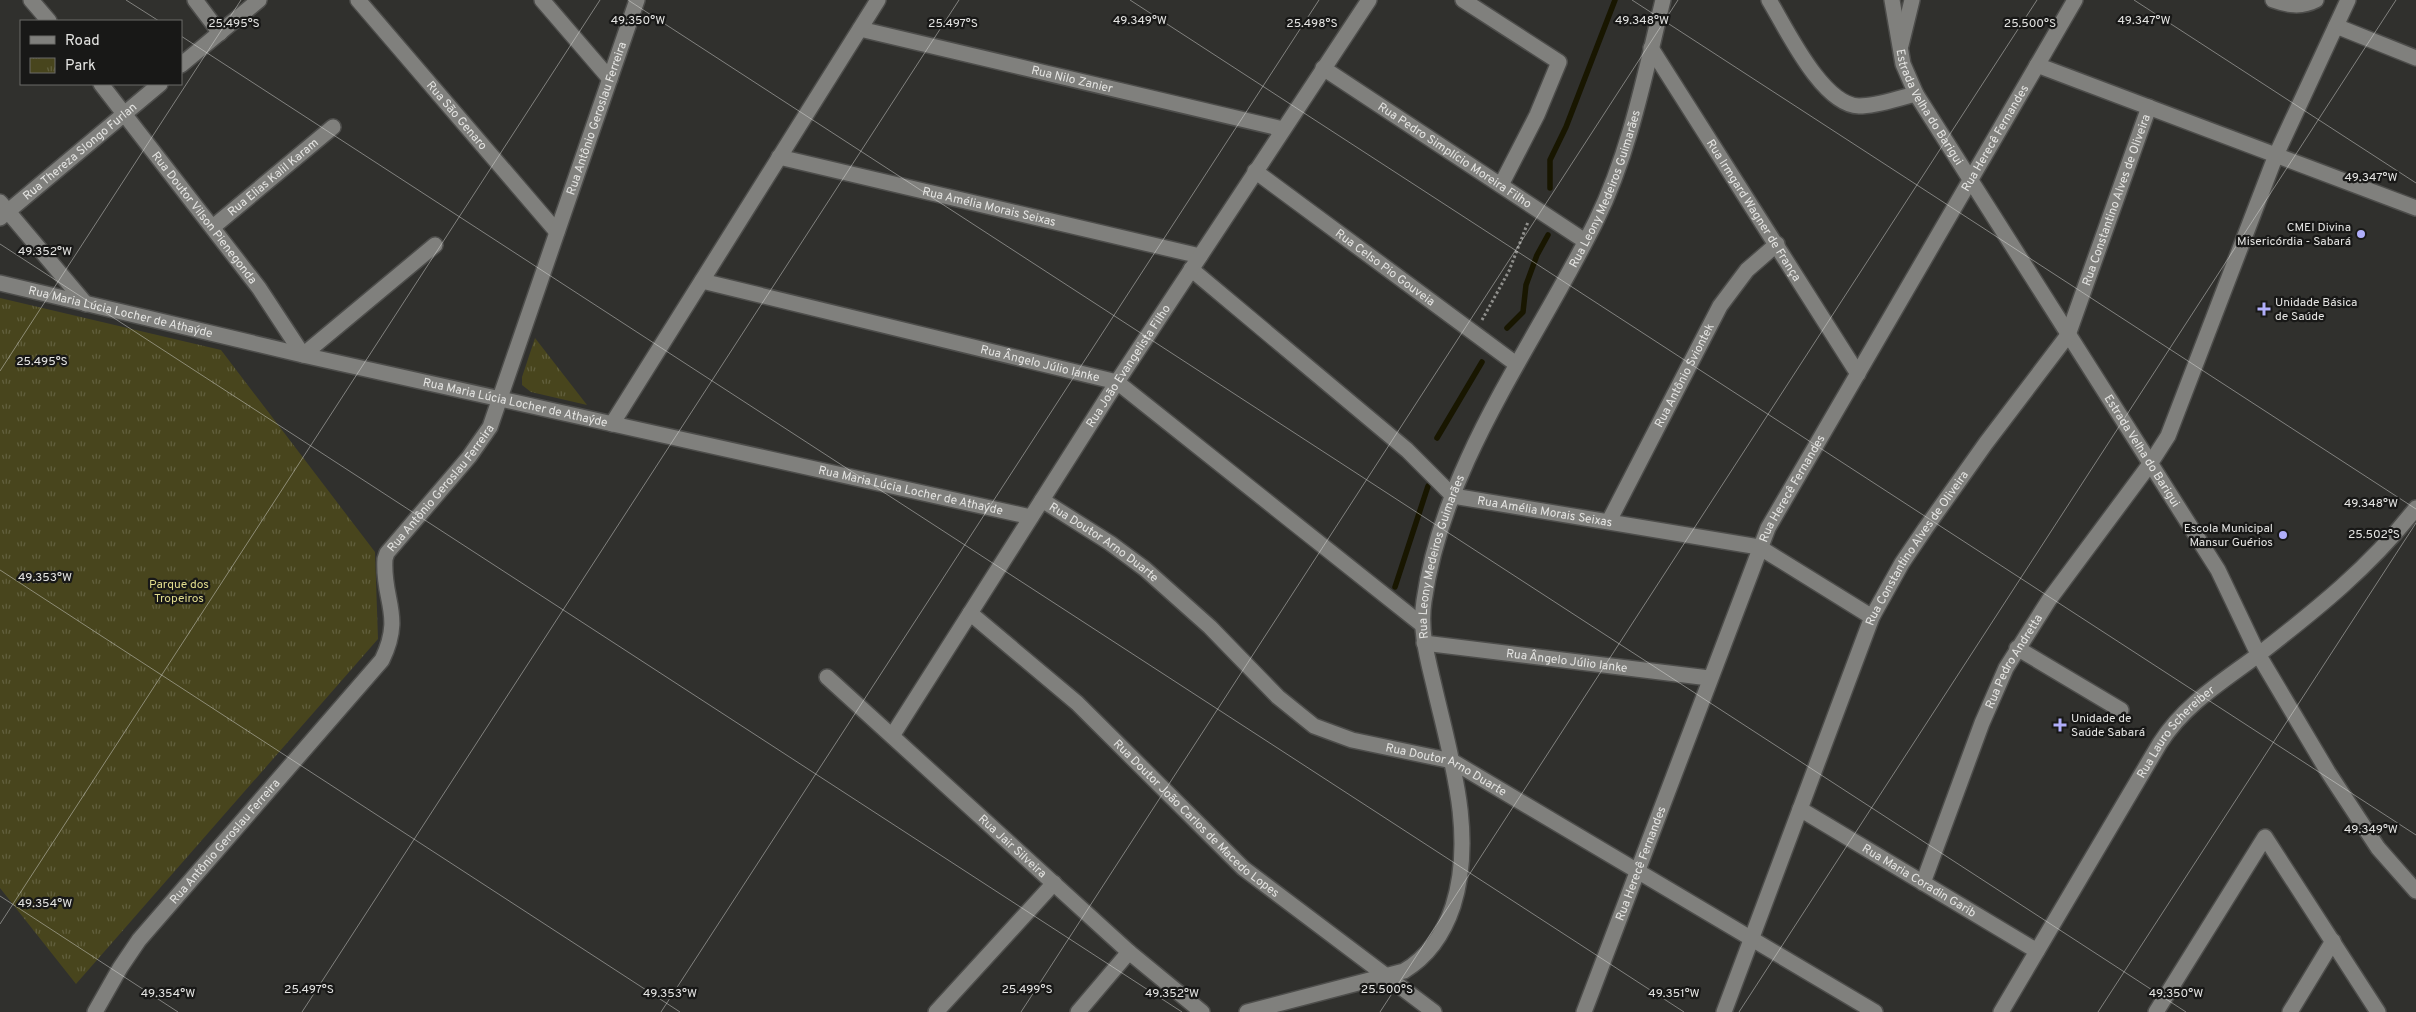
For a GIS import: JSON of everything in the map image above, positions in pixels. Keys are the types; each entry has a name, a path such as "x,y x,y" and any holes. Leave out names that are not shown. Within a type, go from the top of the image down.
{"street":[{"path":"31,0 48,20"},
{"path":"195,0 220,33"},
{"path":"182,65 259,0"},
{"name":"Rua São Genaro","path":"358,0 557,232"},
{"path":"542,0 610,79"},
{"name":"Rua Antônio Geroslau Ferreira","path":"95,1012 120,968 139,940 382,660 390,644 393,628 384,565 387,553 481,441 500,399 637,0"},
{"path":"612,424 878,0"},
{"path":"1463,0 1559,62 1538,115 1501,185"},
{"name":"Rua Leony Medeiros Guimarães","path":"1247,1012 1388,976 1417,963 1434,945 1450,915 1460,880 1461,835 1452,761 1421,624 1431,567 1453,496 1481,432 1516,364 1585,241 1614,177 1663,0"},
{"path":"1769,0 1817,76 1831,92 1844,102 1857,106 1871,105 1916,94"},
{"path":"1900,50 1912,0"},
{"name":"Rua Herecê Fernandes","path":"1584,1012 1759,547 2075,0"},
{"path":"2273,0 2286,5 2298,6 2316,0"},
{"name":"Rua Pedro Andretta","path":"1923,882 1994,691 2017,648 2067,574 2150,464 2174,423 2276,155 2348,0"},
{"name":"Rua João Evangelista Filho","path":"892,736 1117,382 1324,68 1365,1"},
{"name":"Estrada Velha do Barigui","path":"1890,3 1900,50 1908,78 1916,94 2218,570 2258,654 2323,765 2378,848 2416,891"},
{"path":"2336,26 2416,58"},
{"name":"Rua Nilo Zanier","path":"860,28 1283,130"},
{"name":"Rua Irmgard Wagner de França","path":"1651,48 1858,374"},
{"path":"2037,65 2416,208"},
{"name":"Rua Pedro Simplício Moreira Filho","path":"1324,68 1585,241"},
{"name":"Rua Doutor Vilson Pienegonda","path":"101,85 125,113 259,288 303,355"},
{"name":"Rua Thereza Slongo Furlan","path":"3,211 159,85"},
{"name":"Rua Constantino Alves de Oliveira","path":"1724,1012 1872,617 1902,563 1930,521 1986,443 2068,335 2149,107"},
{"name":"Rua Elias Kalil Karam","path":"213,227 333,127"},
{"name":"Rua Amélia Morais Seixas","path":"780,157 1200,256"},
{"name":"Rua Celso Pio Gouveia","path":"1255,172 1516,364"},
{"path":"3,211 86,304"},
{"name":"Rua Antônio Sviontek","path":"1609,521 1720,306 1747,270 1777,244"},
{"path":"303,355 436,245"},
{"path":"1191,269 1406,450 1453,496"},
{"name":"Rua Ângelo Júlio Ianke","path":"702,281 1117,382 1421,624"},
{"name":"Rua Maria Lúcia Locher de Athaýde","path":"0,283 303,355 1031,517"},
{"name":"Rua Amélia Morais Seixas","path":"1453,496 1759,547 1872,617"},
{"name":"Rua Doutor Arno Duarte","path":"1042,500 1110,543 1145,569 1210,627 1278,697 1314,726 1352,740 1452,761 1637,869 1875,1012"},
{"name":"Rua Lauro Schereiber","path":"2001,1012 2168,731 2196,700 2258,654 2356,576 2381,550 2416,508"},
{"name":"Rua Doutor João Carlos de Macedo Lopes","path":"970,613 1077,703 1243,868 1434,1012"},
{"name":"Rua Ângelo Júlio Ianke","path":"1424,643 1710,678"},
{"path":"2017,648 2121,710"},
{"name":"Rua Jair Silveira","path":"827,676 1054,884 1130,952 1202,1012"},
{"name":"Rua Maria Coradin Garib","path":"1800,809 2037,951"},
{"path":"2156,1012 2266,836 2378,1012"},
{"path":"936,1012 1054,884"},
{"path":"2290,1012 2332,941"},
{"path":"1078,1012 1130,952"}],"path":[{"path":"1474,333 1492,304 1508,271 1534,208"}],"green space":[{"name":"Parque dos Tropeiros","path":"0,298 221,350 375,552 378,639 76,984 0,888"},
{"path":"535,338 587,405 531,392 522,385 522,377"}],"waterway":[{"path":"1550,188 1550,160 1566,127 1615,0"},
{"path":"1507,328 1523,312 1526,285 1537,255 1548,235"},
{"path":"1437,438 1482,362"},
{"path":"1395,587 1428,486"}],"place":[{"name":"CMEI Divina Misericórdia - Sabará","path":"2361,234"},
{"name":"Unidade Básica de Saúde","path":"2264,309"},
{"name":"Escola Municipal Mansur Guérios","path":"2283,535"},
{"name":"Unidade de Saúde Sabará","path":"2060,725"}]}
